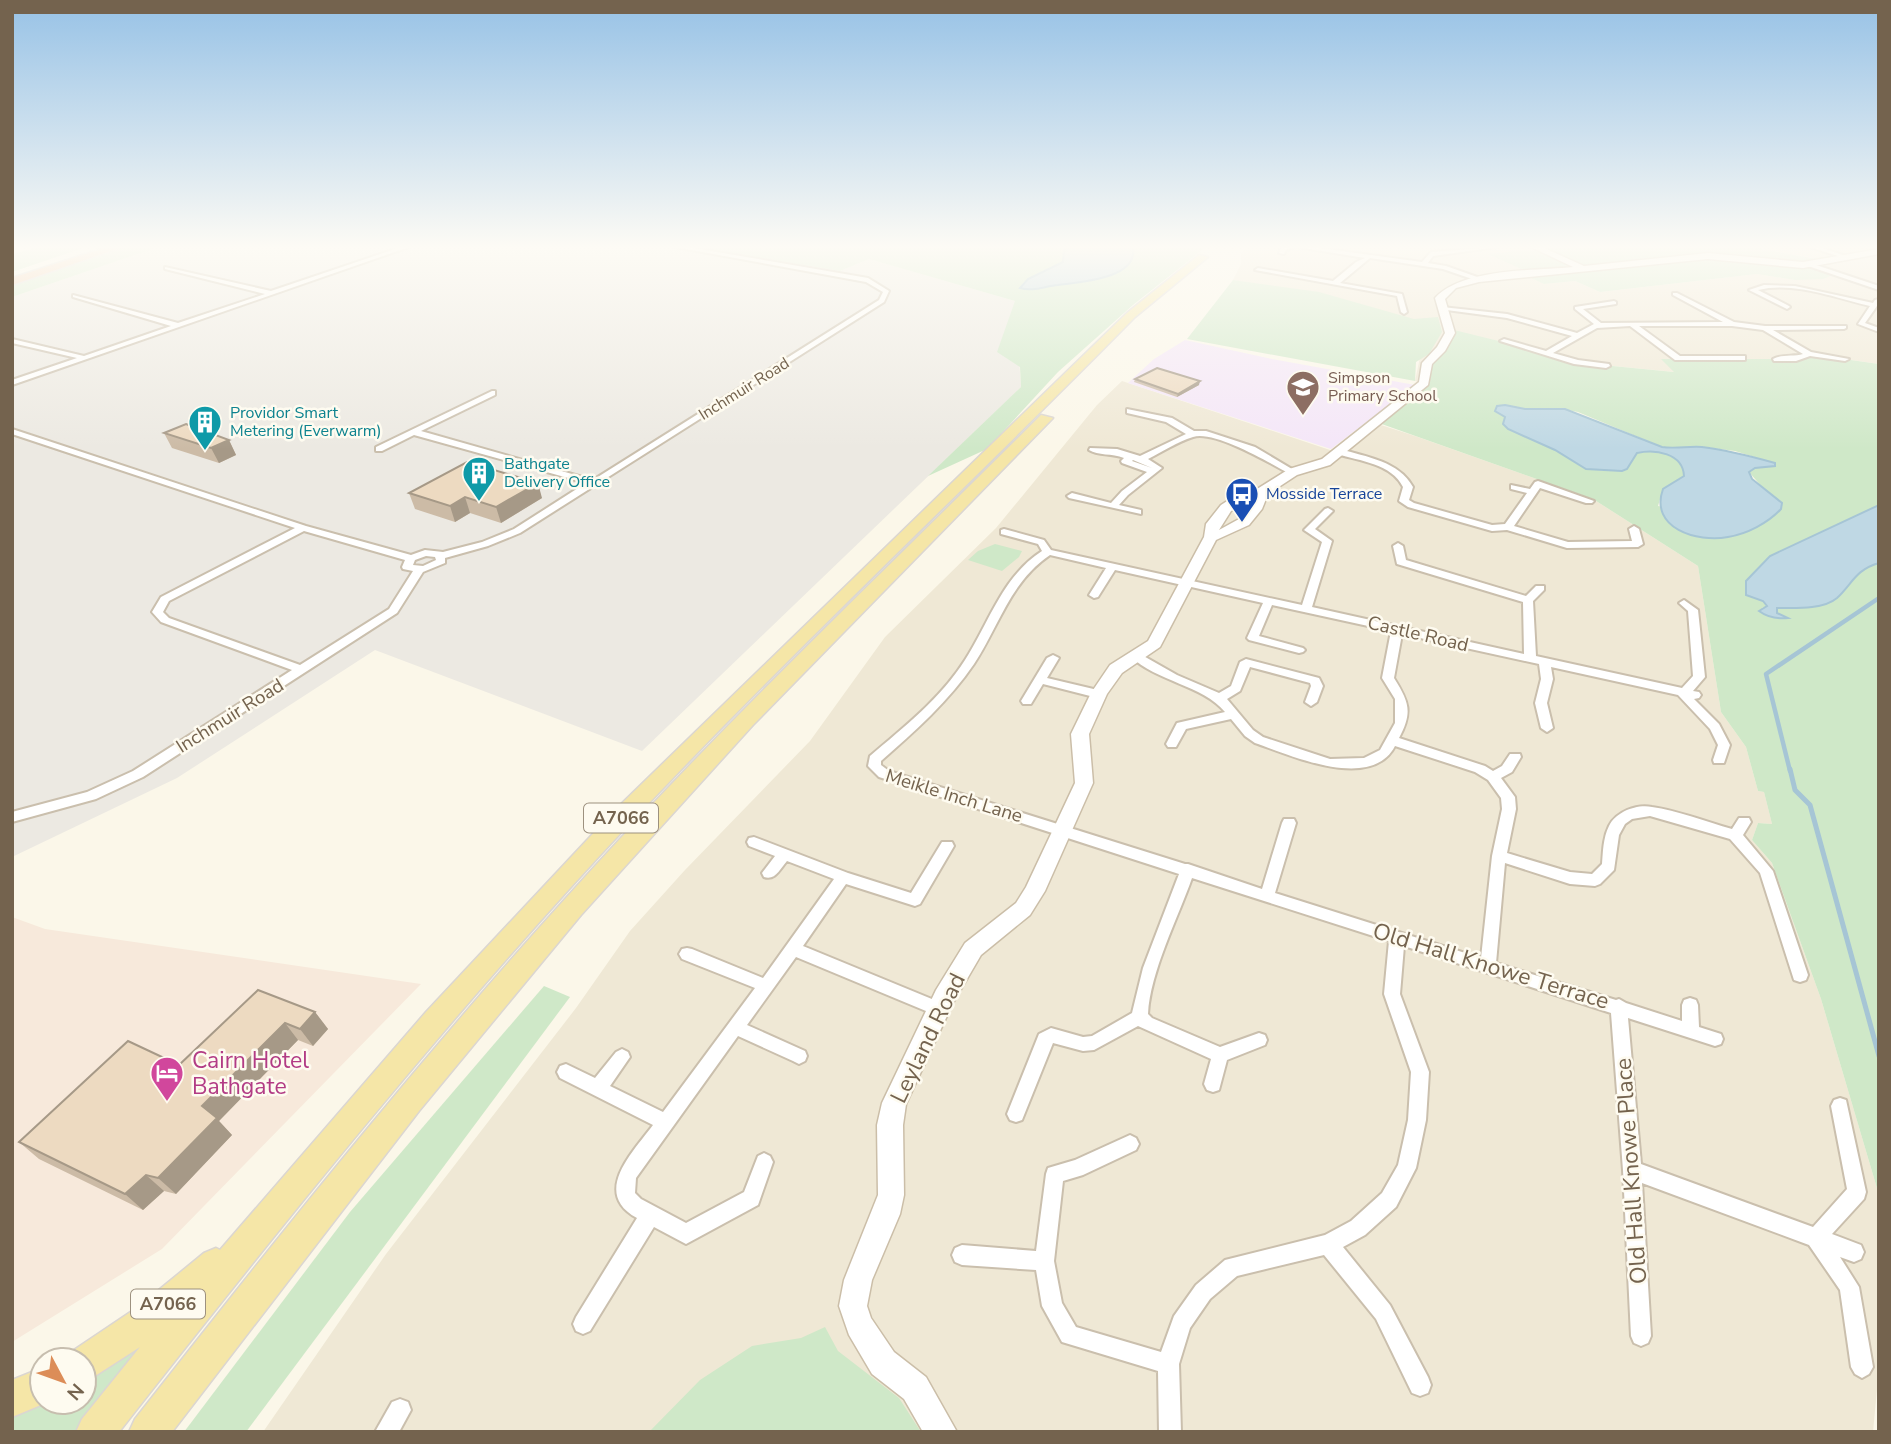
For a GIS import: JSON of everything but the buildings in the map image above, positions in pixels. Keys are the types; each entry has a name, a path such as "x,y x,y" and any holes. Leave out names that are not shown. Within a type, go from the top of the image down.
{"main road":[{"name":"A7066","path":"95,1432 248,1238 399,1062 554,888 669,768 1132,314"},
{"name":"A7066","path":"148,1432 421,1084 573,906 693,776 1148,314"},
{"name":"A7066","path":"98,1355 150,1320 248,1238"}],"street":[{"path":"138,314 177,326"},
{"path":"12,383 210,314"},
{"name":"Inchmuir Road","path":"12,430 303,528 411,558 425,553 441,556 485,544 517,531 862,314"},
{"name":"Leyland Road","path":"941,1432 915,1388 883,1363 859,1325 853,1306 858,1280 886,1214 891,1195 890,1125 894,1102 938,1009 973,948 1023,909 1065,830 1084,783 1080,739 1098,694 1116,669 1157,640 1211,537 1216,518 1240,499 1262,492 1293,472 1324,463 1424,383 1427,363 1441,349 1450,333 1444,314"},
{"path":"1492,314 1578,335"},
{"path":"1586,314 1600,325"},
{"path":"1714,314 1732,324"},
{"path":"1868,314 1861,324 1879,330"},
{"path":"1813,322 1825,327"},
{"path":"1631,323 1678,358"},
{"path":"1547,353 1600,325 1631,323 1732,324 1765,328 1844,327"},
{"path":"1765,328 1809,354 1845,359"},
{"path":"12,341 85,358"},
{"path":"1504,341 1606,366"},
{"path":"1777,359 1796,359 1809,354"},
{"path":"1661,359 1742,358"},
{"path":"379,449 492,393"},
{"path":"1146,415 1159,404"},
{"path":"1130,411 1169,420 1192,434"},
{"path":"414,432 595,483"},
{"path":"1141,459 1192,434 1209,434 1235,442 1293,472"},
{"path":"1093,450 1115,450 1158,467 1113,506"},
{"path":"1340,452 1379,465 1402,477 1408,488 1404,501 1411,506 1492,528 1508,527 1581,547 1638,544 1634,529"},
{"path":"1130,458 1125,461 1153,472"},
{"path":"1508,527 1538,484 1589,502"},
{"path":"1514,487 1532,492"},
{"name":"Leyland Road","path":"1211,537 1237,527 1254,513 1262,492"},
{"path":"1072,496 1138,512"},
{"path":"1306,608 1327,541 1309,530 1328,511"},
{"path":"302,670 165,620 158,612 164,599 303,528"},
{"path":"1004,532 1041,542 1048,552 1186,581"},
{"path":"1398,546 1401,562 1528,600"},
{"name":"Meikle Inch Lane","path":"1048,552 1017,580 989,623 970,661 955,681 915,723 875,758 874,766 884,774 1065,830"},
{"name":"Inchmuir Road","path":"12,817 91,796 116,786 393,611 419,570 439,564 441,556"},
{"path":"411,558 407,566 419,570"},
{"path":"1094,595 1113,565"},
{"name":"Castle Road","path":"1186,581 1689,694"},
{"path":"1530,659 1528,600 1540,588"},
{"path":"1269,600 1253,638 1298,650"},
{"path":"1684,603 1693,610 1699,677 1689,694 1715,727 1724,746 1719,760"},
{"path":"1136,656 1173,678 1220,698 1249,733 1259,740 1329,763 1366,762 1385,753 1394,741 1403,711 1401,699 1388,678 1397,629"},
{"path":"1027,701 1053,658"},
{"path":"1220,698 1236,688 1246,662 1315,681 1317,686 1311,702"},
{"path":"1545,663 1547,679 1541,703 1547,728"},
{"path":"1042,680 1098,694"},
{"path":"1172,744 1181,726 1235,714"},
{"path":"1394,741 1480,769 1493,777 1508,797 1509,809 1499,856 1488,965"},
{"path":"1493,777 1507,769 1515,757"},
{"path":"1499,856 1570,878 1595,880 1609,866 1611,835 1616,824 1636,812 1650,811 1739,828 1766,871 1800,975"},
{"path":"1267,895 1289,823"},
{"name":"Old Hall Knowe Terrace","path":"1065,830 1715,1039"},
{"path":"754,842 843,877 915,900 947,846"},
{"path":"769,873 784,854"},
{"path":"1016,1115 1045,1039 1051,1035 1083,1044 1094,1043 1140,1017 1145,993 1188,869"},
{"path":"764,1162 751,1198 686,1234 634,1206 626,1196 627,1175 843,877"},
{"path":"1170,1432 1168,1364 1181,1323 1203,1292 1232,1267 1328,1244 1358,1228 1389,1200 1407,1168 1417,1120 1420,1072 1392,994 1397,937"},
{"path":"793,949 938,1009"},
{"path":"687,954 766,986"},
{"path":"1690,1005 1691,1030"},
{"name":"Old Hall Knowe Place","path":"1619,1006 1641,1336"},
{"path":"1140,1017 1146,1023 1220,1055 1259,1040"},
{"path":"735,1027 799,1056"},
{"path":"1213,1084 1220,1055"},
{"path":"598,1088 622,1057"},
{"path":"566,1072 666,1123"},
{"path":"1816,1238 1857,1192 1840,1106"},
{"path":"1130,1144 1077,1169 1055,1174 1044,1261 1052,1306 1069,1335 1168,1364"},
{"path":"1632,1170 1854,1252"},
{"path":"583,1324 650,1215"},
{"path":"1816,1238 1849,1287 1862,1367"},
{"path":"1328,1244 1383,1312 1420,1385"},
{"path":"962,1255 1044,1261"},
{"path":"386,1432 400,1410"}],"shaded area":[{"path":"12,314 1016,314 1021,387 642,751 375,650 177,778 12,857"},
{"path":"1385,314 1879,314 1879,364 1845,359 1662,359 1675,372 1592,364 1505,341 1424,383 1415,381 1427,324"},
{"name":"Simpson Primary School","path":"1185,340 1415,385 1331,449 1128,383 1154,359"},
{"path":"1122,381 1333,451 1381,425 1593,499 1698,566 1721,712 1746,747 1758,791 1764,792 1772,824 1758,823 1752,840 1772,863 1821,999 1879,1195 1879,1368 1873,1432 263,1432 386,1254 576,1008 630,931 810,741 885,637 996,528 1097,405"},
{"path":"12,917 45,929 421,984 162,1249 12,1342"}],"green space":[{"path":"1010,314 1122,314 1058,372 987,449 928,476 1021,387 1020,367 997,352"},
{"path":"1206,314 1398,314 1414,319 1438,317 1442,332 1429,354 1416,362 1415,381 1187,339"},
{"path":"1450,329 1592,364 1674,372 1661,359 1777,359 1809,354 1879,364 1879,505 1847,521 1763,601 1767,607 1762,607 1786,617 1777,613 1777,608 1823,605 1836,598 1865,570 1879,563 1879,1195 1821,999 1772,863 1752,840 1758,823 1772,824 1764,792 1758,791 1746,747 1721,712 1698,566 1593,499 1376,422 1420,387 1425,367","holes":["1505,405 1525,409 1557,408 1578,412 1662,447 1678,449 1697,446 1735,451 1774,463 1775,466 1755,468 1749,472 1781,509 1756,527 1658,506 1663,489 1684,476 1679,462 1667,454 1644,452 1637,453 1627,469 1597,470 1508,429 1504,424"]},
{"path":"995,544 1022,551 1019,557 1002,571 968,560 978,551"},
{"path":"544,986 570,997 246,1432 184,1432 350,1212"},
{"path":"825,1327 838,1351 899,1398 921,1432 649,1432 700,1380 752,1346 801,1338"},
{"path":"148,1344 98,1408 98,1370"},
{"path":"28,1406 28,1416 92,1416 79,1432 12,1432 12,1410"}],"water":[{"path":"1497,406 1525,409 1565,409 1662,447 1711,448 1775,463 1775,466 1755,468 1749,472 1752,479 1782,503 1781,509 1764,523 1735,536 1703,538 1690,535 1669,523 1663,514 1661,503 1663,489 1684,476 1679,462 1660,452 1644,452 1637,453 1627,469 1622,471 1586,469 1555,450 1508,429 1503,424 1505,417 1495,411"},
{"path":"1879,505 1879,563 1859,573 1837,598 1824,605 1777,608 1777,613 1788,618 1780,618 1759,611 1767,606 1763,601 1746,595 1746,581 1770,556"}],"waterway":[{"path":"1790,771 1766,674 1879,598"},
{"path":"1790,769 1795,790 1810,805 1879,1056"}],"place":[{"name":"Simpson Primary School","path":"1303,417"},
{"name":"Providor Smart Metering (Everwarm)","path":"205,452"},
{"name":"Bathgate Delivery Office","path":"479,503"},
{"name":"Mosside Terrace","path":"1242,524"},
{"name":"Cairn Hotel Bathgate","path":"167,1103"}]}
